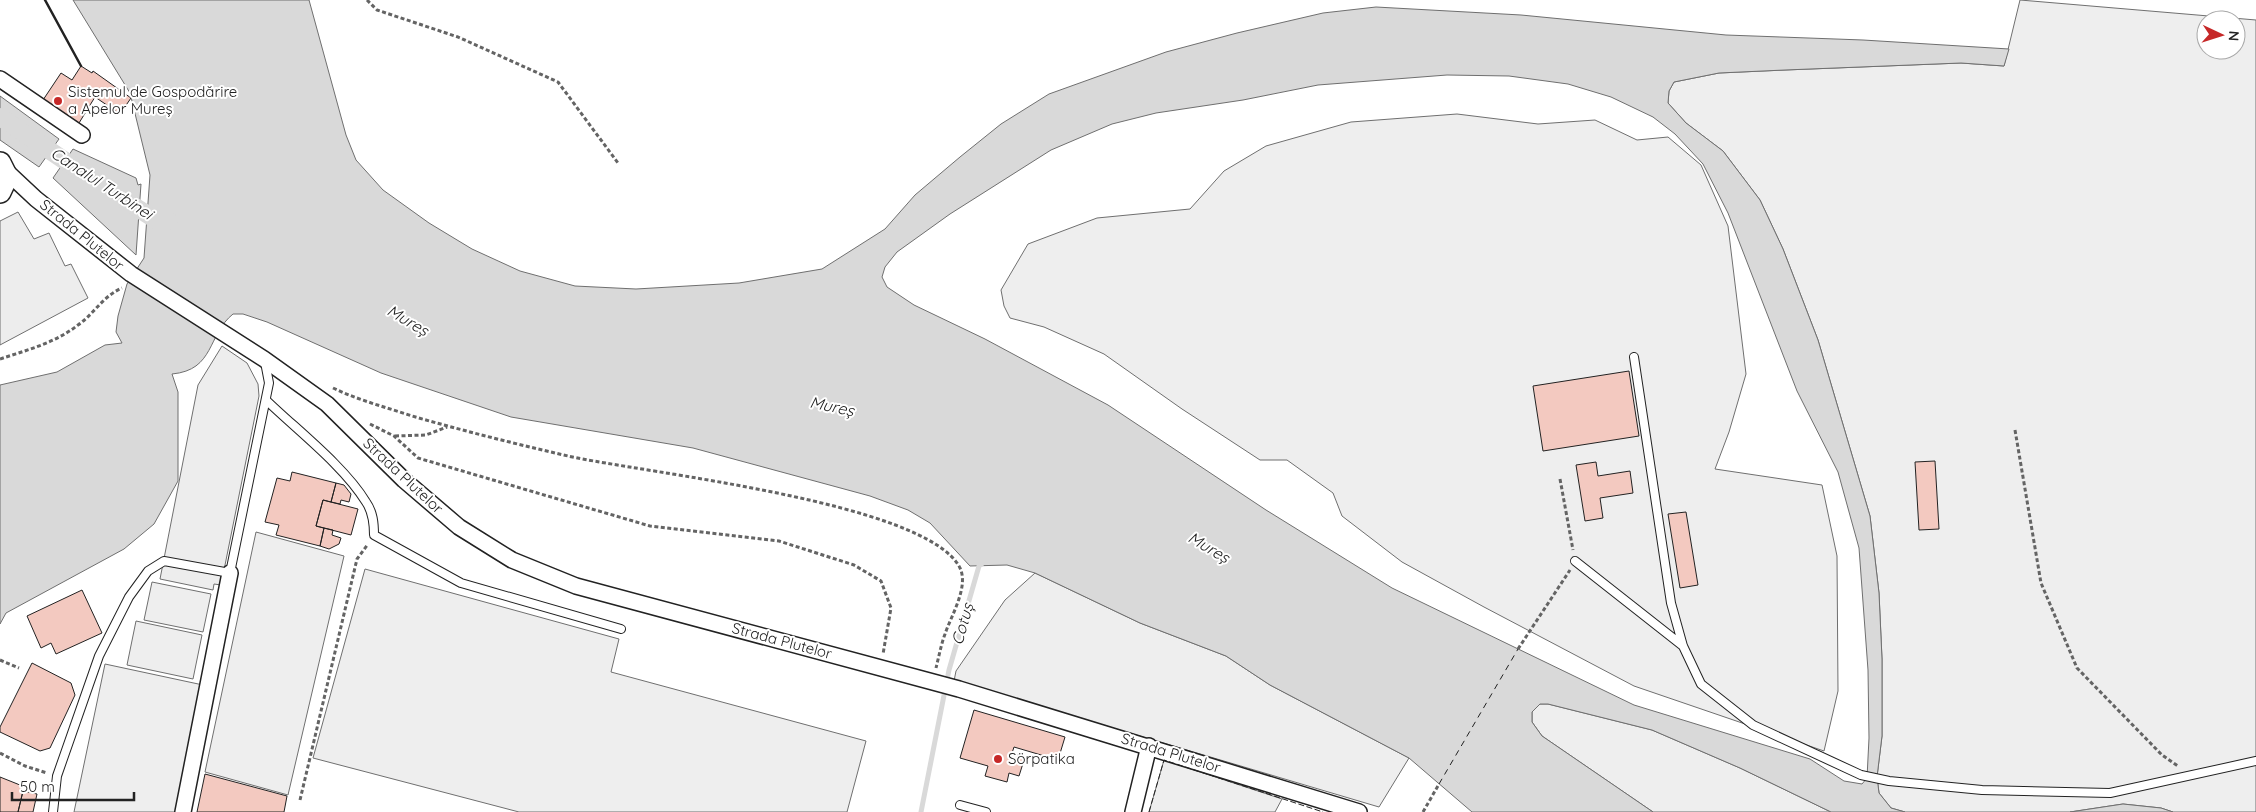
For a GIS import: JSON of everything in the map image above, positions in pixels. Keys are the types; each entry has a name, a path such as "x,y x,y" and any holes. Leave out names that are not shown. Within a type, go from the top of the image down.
{"street":[{"path":"0,79 82,135"},
{"name":"Strada Plutelor","path":"2,178 27,191 131,274 264,359 307,389 327,404 404,480 459,527 512,560 576,586 885,660 934,675 959,689 1359,812"},
{"path":"183,812 230,573"},
{"path":"1133,812 1149,746"}],"lane":[{"path":"1634,357 1671,603 1683,646 1701,684 1753,725 1861,775 1889,781 1982,790 2110,793 2256,761"},
{"path":"53,812 58,776 99,656 129,597 148,571 164,561 230,573 269,383 264,359"},
{"path":"266,400 350,480 367,503 374,521 374,535 461,583 622,629"},
{"path":"1575,561 1683,646"},
{"path":"960,805 986,812"}],"path":[{"path":"366,0 377,10 458,37 558,82 618,162"},
{"path":"0,359 49,343 78,326 110,293 122,288"},
{"path":"307,389 319,381 354,398 448,426 570,456 812,501 876,516 925,538 950,554 961,570 962,593 945,634 934,675"},
{"path":"369,424 394,436 418,458 650,526 779,541 854,565 881,581 891,608 885,660 873,652"},
{"path":"394,436 426,436 448,426"},
{"path":"2015,430 2041,583 2076,668 2162,754 2193,776"},
{"path":"1518,649 1575,561 1560,479"},
{"path":"300,800 357,560 374,535"},
{"path":"0,660 19,668"},
{"path":"927,667 934,675"},
{"path":"0,754 26,766 58,776"},
{"path":"1423,812 1439,784"}],"shaded area":[{"path":"2020,0 2196,15 2196,60 2246,60 2246,19 2256,20 2256,812 2173,812 2161,808 2123,804 2070,812 1905,812 1891,808 1879,793 1877,777 1882,736 1882,659 1879,593 1870,516 1818,340 1783,249 1760,200 1723,151 1686,123 1668,103 1669,91 1674,82 1719,73 1961,63 2004,66"},
{"path":"1457,114 1538,124 1595,120 1637,140 1668,137 1701,165 1728,226 1746,374 1729,432 1715,469 1822,485 1837,556 1838,691 1824,751 1634,686 1484,607 1402,562 1342,516 1333,493 1287,460 1260,460 1182,409 1104,354 1044,327 1010,318 1004,306 1001,290 1028,244 1097,218 1190,209 1224,171 1266,146 1351,122"},
{"path":"18,212 34,239 49,233 65,266 71,264 88,298 0,345 0,221"},
{"path":"222,346 247,363 258,384 259,396 221,585 214,584 213,590 160,579 198,385"},
{"path":"256,532 344,556 288,795 205,772"},
{"path":"365,569 619,639 611,672 866,741 847,812 519,812 313,758"},
{"path":"1035,573 1140,623 1226,656 1270,685 1409,758 1379,807 954,681 956,671 1005,600"},
{"path":"152,582 211,594 203,632 144,620"},
{"path":"136,621 202,635 193,679 127,665"},
{"path":"105,664 203,685 176,812 74,812"},
{"path":"1540,704 1548,704 1652,730 1740,768 1831,812 1653,812 1542,736 1532,722 1532,712"},
{"path":"1164,760 1282,799 1275,812 1149,812"}],"water":[{"name":"Mureș","path":"73,0 309,0 346,135 356,160 383,190 429,223 472,249 520,271 575,286 636,289 739,283 822,269 885,229 915,195 960,157 1001,124 1049,94 1166,52 1323,13 1376,7 1521,15 1726,35 1863,40 2009,49 2004,66 1961,63 1719,73 1674,82 1669,91 1668,103 1686,123 1723,151 1760,200 1783,249 1818,340 1870,516 1879,593 1882,659 1882,736 1877,777 1879,793 1891,808 1905,812 1831,812 1740,768 1652,730 1548,704 1540,704 1532,712 1532,722 1542,736 1653,812 1472,812 1409,758 1270,685 1226,656 1140,623 1035,573 1007,565 970,566 930,523 908,510 870,496 693,448 511,417 381,373 267,322 243,314 233,314 225,322 209,350 196,366 186,371 172,374 178,392 178,481 154,524 124,549 6,613 0,624 0,385 57,372 105,345 122,343 116,332 118,316 127,284 144,258 150,175 130,93","holes":["1447,75 1509,76 1568,84 1611,97 1653,117 1675,134 1703,164 1728,213 1797,391 1838,472 1859,548 1868,670 1869,738 1867,778 1862,784 1844,781 1810,759 1634,705 1392,588 1266,510 1108,405 985,339 914,305 887,287 882,277 885,267 897,252 950,214 1051,150 1112,124 1156,113 1243,100 1318,85"]},
{"path":"0,96 59,139 39,167 0,140"},
{"path":"73,149 136,178 138,185 141,184 136,255 53,178"},
{"path":"2123,804 2161,808 2173,812 2070,812"}],"building":[{"path":"81,66 92,73 93,71 131,98 120,114 95,97 79,123 43,100 61,73 72,80"},
{"path":"1629,371 1639,436 1543,451 1533,386"},
{"path":"1935,461 1939,529 1919,530 1915,462"},
{"path":"1596,462 1598,476 1630,471 1633,493 1600,498 1603,518 1585,521 1576,465"},
{"path":"292,472 336,483 331,502 323,500 316,526 324,528 320,546 276,535 279,525 265,522 277,478 290,481"},
{"path":"336,483 344,485 351,494 349,502 341,500 340,504 331,502"},
{"path":"323,500 358,509 351,535 316,526"},
{"path":"1686,512 1698,585 1680,588 1668,514"},
{"path":"324,528 333,530 332,535 341,538 339,544 329,549 320,546"},
{"path":"82,590 102,633 56,654 51,643 41,648 27,616"},
{"path":"32,663 71,683 75,695 50,748 40,751 0,732 0,727"},
{"path":"974,710 1065,737 1058,760 1014,747 1012,753 1025,757 1019,776 1009,773 1007,782 985,776 988,766 960,758"},
{"path":"205,774 287,796 284,812 197,812"},
{"path":"0,777 20,785 23,791 18,812 0,812"},
{"path":"23,791 37,794 33,812 18,812"}],"waterway":[{"name":"Canalul Turbinei","path":"0,117 83,173"},
{"name":"Canalul Turbinei","path":"120,197 156,220 169,221"},
{"name":"Cotuș","path":"921,812 949,670 979,566 984,562"}],"ferry route":[{"path":"1439,784 1518,649"}],"fence":[{"path":"1149,812 1164,760 1323,812"}],"wall":[{"path":"45,0 81,66"}],"place":[{"name":"Sistemul de Gospodărire a Apelor Mureș","path":"58,101"},
{"name":"Sörpatika","path":"998,759"}]}
